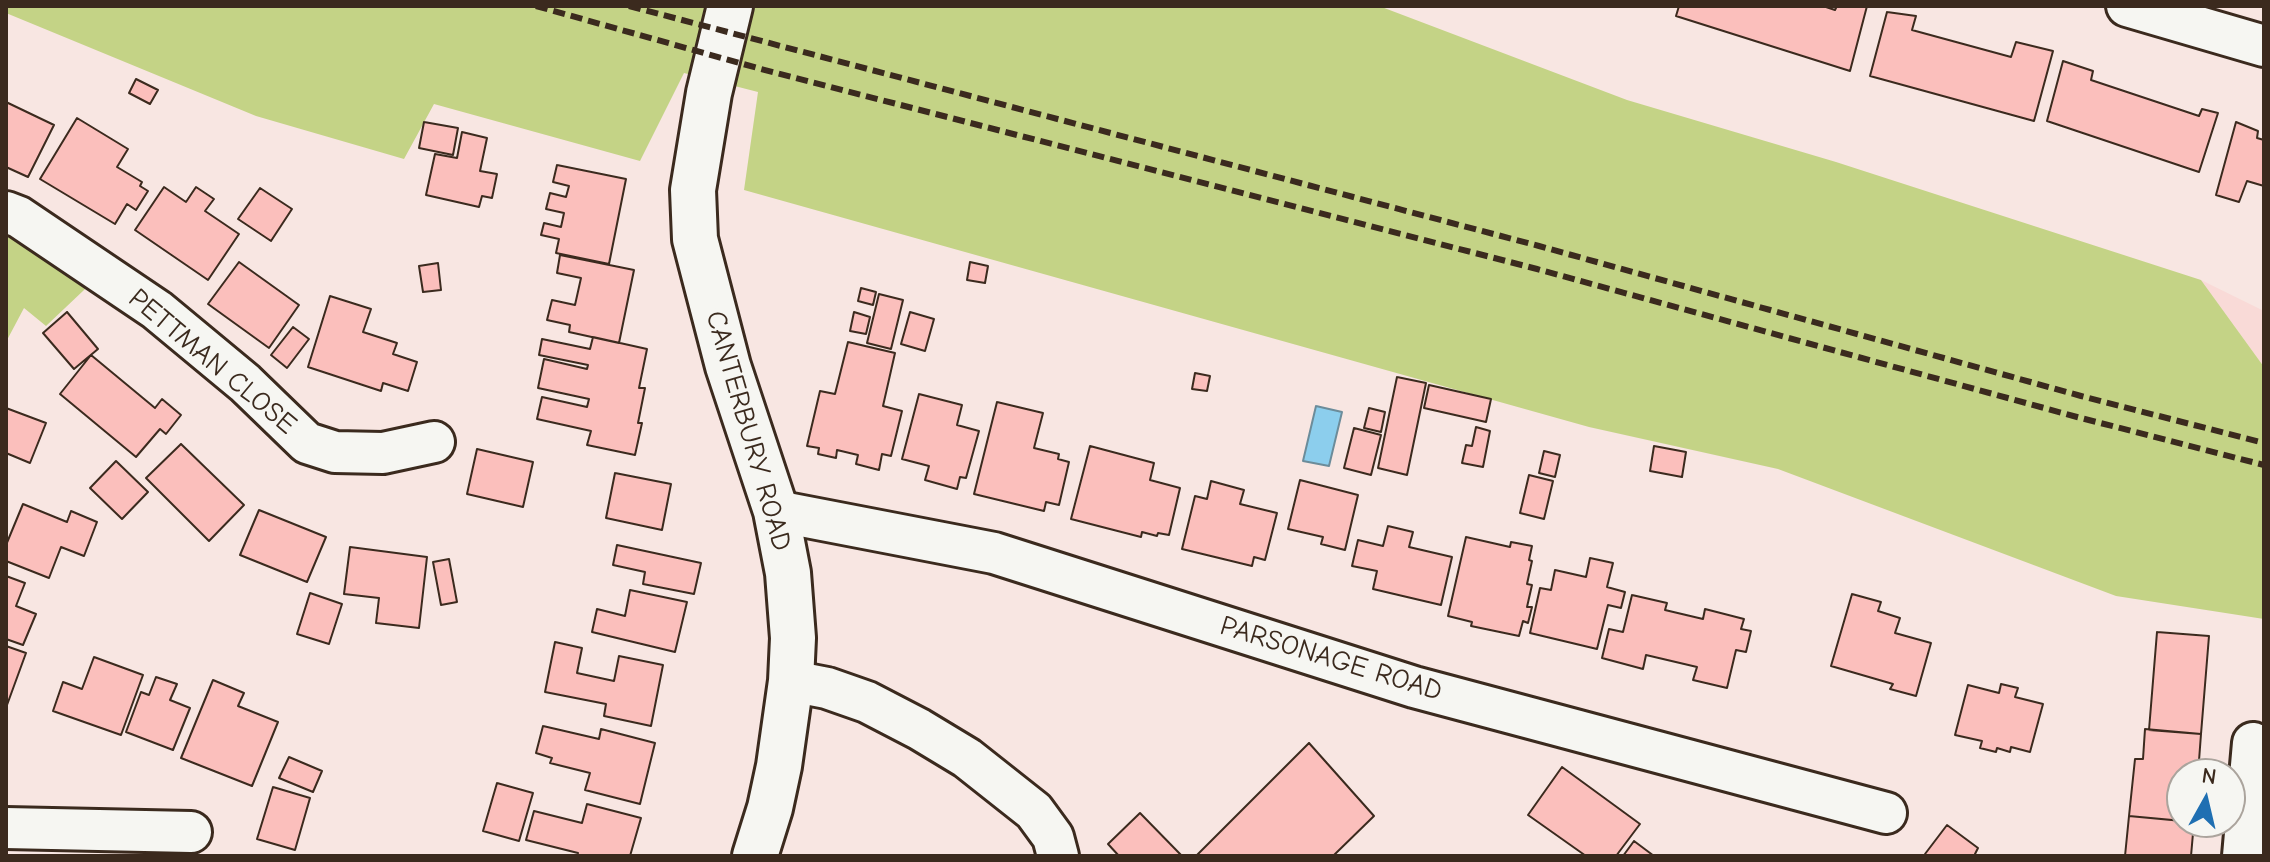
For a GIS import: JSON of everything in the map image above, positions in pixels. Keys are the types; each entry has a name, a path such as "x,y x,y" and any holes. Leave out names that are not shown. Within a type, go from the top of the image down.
{"main road":[{"name":"CANTERBURY ROAD","path":"730,6 709,93 693,190 695,239 724,354 776,511 788,573 793,638 791,681 779,766 755,856"}],"street":[{"path":"2127,6 2264,46"},
{"name":"PETTMAN CLOSE","path":"6,212 19,217 157,310 245,383 307,443 335,452 383,453 434,442"},
{"name":"PARSONAGE ROAD","path":"776,511 994,553 1414,687 1886,813"},
{"path":"791,681 827,688 867,702 967,758 1034,811 1053,837 1058,856"},
{"path":"2243,856 2255,815 2253,743"},
{"path":"6,828 192,830"}],"shaded area":[{"path":"2201,280 2264,311 2264,367"}],"green space":[{"path":"6,6 1379,6 1627,100 1836,162 2201,280 2264,367 2264,619 2116,596 1778,469 1589,427 744,190 758,92 684,73 640,161 434,104 404,159 256,116 6,13"},
{"path":"19,217 103,272 46,326 24,308 6,342 6,242"}],"water":[{"path":"1316,406 1342,412 1329,466 1303,461"}],"building":[{"path":"1679,6 1823,6 1835,10 1837,6 1867,6 1850,71 1676,16"},
{"path":"1887,12 1916,16 1912,30 2011,57 2016,42 2053,51 2034,121 1870,76"},
{"path":"2063,61 2093,71 2091,80 2199,116 2202,109 2218,113 2199,172 2047,121"},
{"path":"136,79 158,90 150,104 129,93"},
{"path":"6,102 54,125 28,177 6,167"},
{"path":"77,118 128,149 117,167 142,182 140,186 148,191 136,210 127,204 115,224 40,179"},
{"path":"424,122 458,128 453,155 419,148"},
{"path":"2236,122 2258,131 2257,138 2264,140 2264,186 2247,181 2239,202 2216,195"},
{"path":"462,132 487,138 480,171 497,174 492,198 482,196 479,207 426,195 435,154 457,158"},
{"path":"557,165 626,179 609,264 556,253 559,239 541,235 544,223 561,227 564,213 546,209 550,193 566,197 569,186 553,182"},
{"path":"164,187 186,202 196,187 214,199 205,211 239,234 208,280 135,230"},
{"path":"260,188 292,209 271,241 238,219"},
{"path":"560,255 634,270 619,343 569,332 570,325 547,320 552,300 575,305 581,278 557,273"},
{"path":"239,262 299,305 269,348 208,304"},
{"path":"970,262 988,266 985,283 967,280"},
{"path":"438,263 441,290 423,292 419,266"},
{"path":"861,288 876,292 873,305 858,301"},
{"path":"879,294 903,300 891,349 867,343"},
{"path":"330,296 371,309 363,332 397,343 393,354 417,362 408,391 383,383 381,391 308,367"},
{"path":"67,312 98,349 74,369 43,333"},
{"path":"854,312 870,317 866,334 850,331"},
{"path":"910,312 934,319 925,351 901,344"},
{"path":"293,327 309,339 287,368 271,355"},
{"path":"593,337 647,349 639,388 645,388 635,455 587,445 591,431 537,419 542,397 587,407 589,399 538,388 544,359 587,369 588,365 539,355 542,339 590,349"},
{"path":"848,342 895,353 883,406 902,411 891,456 882,454 879,470 856,464 858,455 837,450 836,458 818,454 819,448 807,446 820,391 835,394"},
{"path":"91,355 155,408 162,399 181,415 166,434 160,429 136,457 60,394"},
{"path":"1195,373 1210,376 1207,391 1192,389"},
{"path":"1397,377 1426,383 1407,475 1378,468"},
{"path":"1429,385 1491,399 1486,422 1424,408"},
{"path":"919,394 962,405 957,425 979,431 966,478 960,477 957,489 925,480 929,466 902,459"},
{"path":"997,402 1043,413 1034,448 1059,454 1058,459 1069,462 1059,505 1046,502 1044,511 974,494"},
{"path":"6,408 46,423 30,463 6,453"},
{"path":"1369,408 1385,412 1381,432 1364,428"},
{"path":"1476,427 1490,431 1483,467 1462,463 1466,445 1472,446"},
{"path":"1354,428 1381,435 1371,475 1344,468"},
{"path":"181,444 244,505 209,541 146,478"},
{"path":"1090,446 1154,463 1150,480 1180,488 1169,535 1142,532 1141,537 1071,519"},
{"path":"1654,446 1686,452 1682,477 1650,471"},
{"path":"477,449 533,462 523,507 467,494"},
{"path":"1544,451 1560,455 1555,477 1539,473"},
{"path":"116,461 148,492 122,519 90,488"},
{"path":"615,473 671,484 662,530 606,518"},
{"path":"1529,475 1553,481 1544,519 1520,513"},
{"path":"1300,480 1358,495 1345,550 1321,544 1323,537 1288,529"},
{"path":"1211,481 1244,490 1240,504 1277,513 1265,560 1254,557 1252,566 1182,549 1195,496 1207,499"},
{"path":"23,504 67,522 71,511 97,522 84,556 61,547 49,578 6,561 6,545"},
{"path":"259,510 326,537 307,582 240,555"},
{"path":"1388,526 1413,532 1409,547 1452,557 1441,605 1373,589 1377,571 1352,566 1358,540 1383,546"},
{"path":"1466,537 1510,547 1511,542 1532,546 1527,584 1532,585 1527,607 1532,607 1528,623 1523,621 1519,636 1471,626 1472,622 1448,616"},
{"path":"617,545 701,563 694,594 643,584 645,572 613,565"},
{"path":"350,547 427,557 419,628 376,623 379,598 344,594"},
{"path":"1590,558 1613,563 1607,587 1625,592 1621,608 1608,605 1597,649 1530,633 1540,588 1551,590 1555,570 1586,577"},
{"path":"449,559 457,602 441,605 433,562"},
{"path":"6,576 25,583 16,606 36,614 23,645 6,639"},
{"path":"630,590 687,602 675,652 592,632 597,609 625,616"},
{"path":"310,593 342,604 329,644 297,634"},
{"path":"1852,594 1881,602 1878,611 1900,618 1895,633 1931,643 1916,696 1890,689 1893,684 1831,666"},
{"path":"1632,595 1667,603 1665,610 1703,619 1705,609 1744,619 1741,629 1751,631 1746,652 1736,650 1727,688 1693,680 1697,667 1646,655 1643,669 1602,658 1609,629 1623,632"},
{"path":"2157,632 2209,636 2201,734 2149,730"},
{"path":"555,642 582,648 577,673 614,681 619,656 663,665 651,726 604,716 606,704 545,692"},
{"path":"6,646 26,653 7,705 6,704"},
{"path":"94,657 143,675 121,735 53,711 63,682 82,689"},
{"path":"156,677 177,684 170,700 190,708 173,750 126,732 141,692 149,695"},
{"path":"213,680 244,693 238,706 278,722 252,786 181,758"},
{"path":"2001,684 2018,688 2015,697 2043,704 2030,752 2011,747 2010,752 1997,748 1996,752 1980,748 1982,741 1955,735 1968,685 1999,693"},
{"path":"543,726 599,739 601,729 655,743 640,804 585,790 590,773 550,763 552,758 536,753"},
{"path":"2145,729 2201,734 2199,758 2166,758 2166,819 2129,816 2135,759 2143,759"},
{"path":"1309,743 1374,816 1333,856 1196,856"},
{"path":"289,757 322,771 313,792 279,778"},
{"path":"1562,767 1640,824 1616,856 1586,856 1528,815"},
{"path":"497,783 533,793 519,841 483,831"},
{"path":"273,787 310,798 295,850 257,839"},
{"path":"587,804 641,818 630,856 577,856 578,853 526,840 534,811 582,823"},
{"path":"1140,813 1182,856 1119,856 1108,844"},
{"path":"2129,816 2166,819 2166,838 2193,838 2191,856 2125,856"},
{"path":"1947,825 1978,848 1974,856 1925,854"},
{"path":"1634,841 1654,856 1623,856"}],"railway":[{"path":"536,6 761,69 1537,269 2264,465"},
{"path":"629,6 1539,246 2081,396 2264,443"}]}
